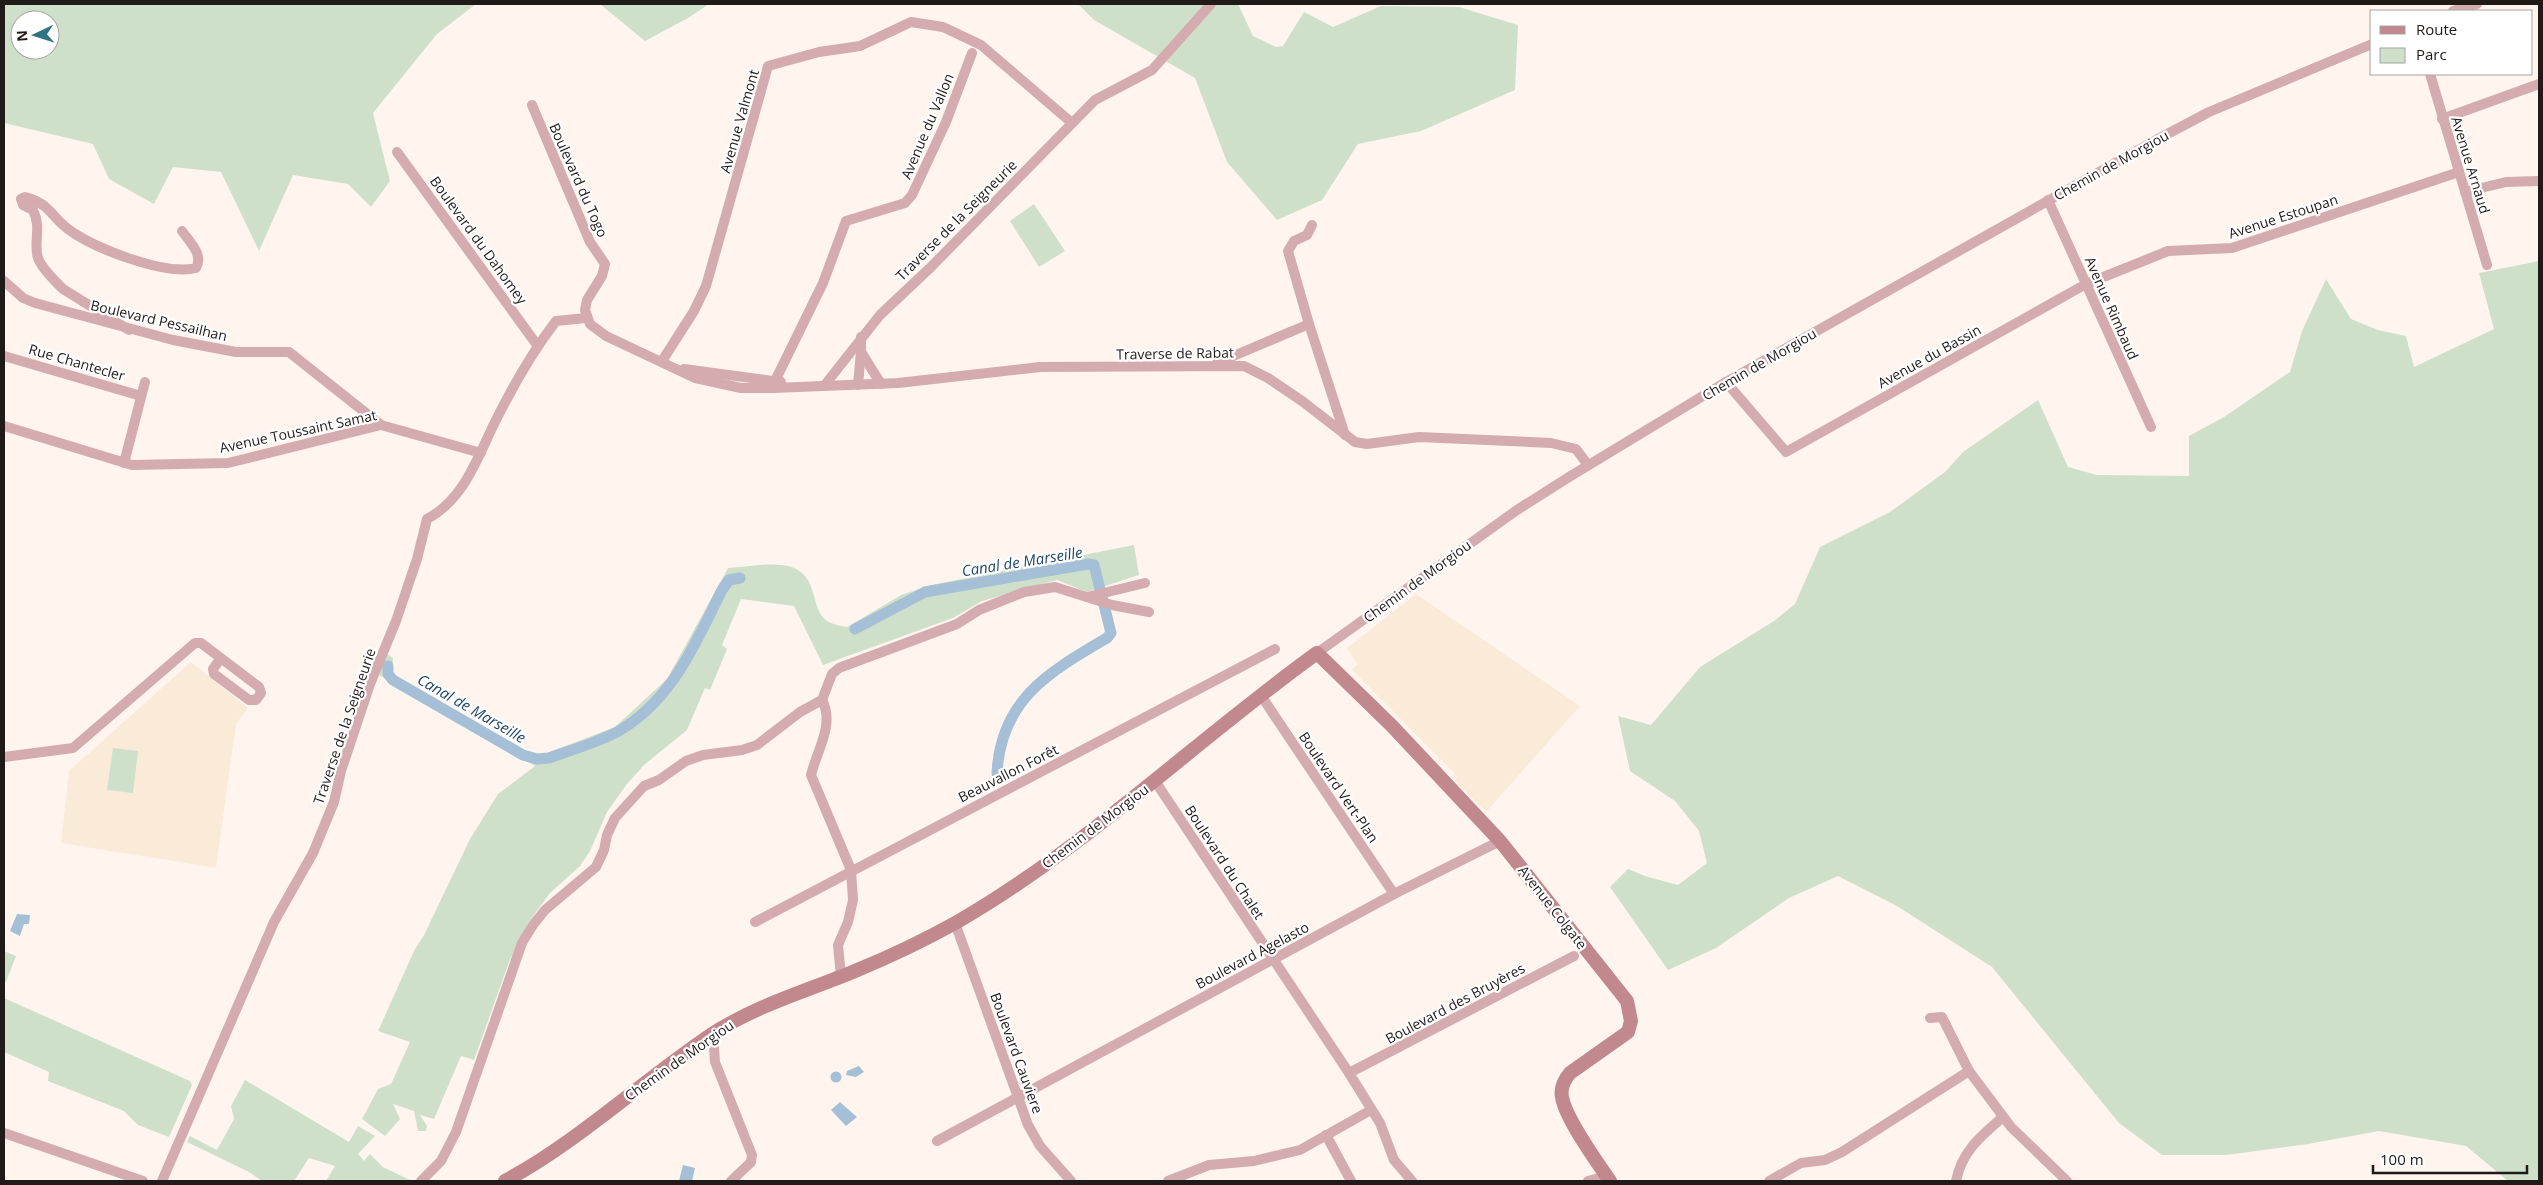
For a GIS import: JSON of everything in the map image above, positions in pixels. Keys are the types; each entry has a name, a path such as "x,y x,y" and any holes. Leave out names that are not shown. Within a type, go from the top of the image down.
{"street":[{"name":"Traverse de la Seigneurie","path":"824,386 880,315 931,267 1094,100 1152,70 1211,4"},
{"path":"2457,10 2477,4"},
{"name":"Avenue Valmont","path":"662,361 694,311 706,286 768,66 819,52 860,46 911,22 943,27 981,45 1072,123"},
{"name":"Chemin de Morgiou","path":"505,1181 557,1149 713,1034 773,1002 841,976 955,923 1056,856 1155,781 1260,694 1517,510 1588,465 1726,382 2048,200 2210,112 2370,45"},
{"name":"Avenue du Vallon","path":"774,385 823,283 846,221 904,203 912,195 946,122 972,53"},
{"name":"Avenue Arnaud","path":"2430,75 2487,265"},
{"path":"2442,119 2539,84"},
{"name":"Boulevard du Togo","path":"532,105 590,242 605,264 602,276 587,300 586,318"},
{"name":"Boulevard du Dahomey","path":"397,152 538,345"},
{"name":"Avenue Estoupan","path":"2086,284 2168,251 2232,248 2459,172"},
{"path":"2466,192 2506,182 2539,181"},
{"path":"129,330 63,290 57,283 38,256 37,218 33,210 23,205 21,199 26,197 43,203 68,229 105,250 153,265 196,268 199,263 198,256 182,231"},
{"name":"Avenue Rimbaud","path":"2048,200 2151,427"},
{"path":"1312,224 1307,235 1294,241 1288,251 1308,324 1345,435"},
{"name":"Boulevard Pessailhan","path":"4,281 23,298 129,330 236,352 289,352 381,425"},
{"name":"Avenue du Bassin","path":"1726,382 1786,452 2086,284"},
{"name":"Traverse de la Seigneurie","path":"162,1181 274,922 313,853 334,802 341,770 370,684 399,612 417,559 427,519 435,515 469,480 496,420 538,345 556,321 586,318"},
{"path":"586,318 590,324 606,336 695,378 741,388 774,385 881,384 861,352"},
{"path":"1214,365 1308,324"},
{"path":"858,385 861,337"},
{"name":"Rue Chantecler","path":"4,356 141,396"},
{"name":"Traverse de Rabat","path":"881,384 1040,368 1244,366 1257,372 1302,401 1354,442 1367,444 1419,437 1551,443 1576,449 1588,465"},
{"path":"124,463 145,382"},
{"name":"Avenue Toussaint Samat","path":"4,426 132,465 228,463 381,425 481,453"},
{"path":"1086,598 1145,583"},
{"path":"421,1181 440,1161 456,1132 522,943 532,925 545,910 596,867 615,818 644,786 659,780 686,761 703,755 749,749 822,700 832,674 839,668 957,624 979,610 1024,592 1055,587 1086,598 1149,612"},
{"path":"4,758 72,748 192,644 202,643 259,687 261,693 256,700 249,700 214,674 213,669 220,658"},
{"name":"Beauvallon Forêt","path":"755,922 1275,649"},
{"name":"Avenue Colgate","path":"1318,654 1392,726 1500,841 1622,994 1630,1012 1628,1032 1570,1072 1564,1080 1562,1091 1564,1107 1608,1179"},
{"name":"Boulevard Vert-Plan","path":"1260,694 1394,894"},
{"path":"822,700 827,710 827,726 811,775 851,870 853,900 848,922 838,945 841,976"},
{"name":"Boulevard du Chalet","path":"1155,781 1349,1074 1380,1123 1394,1160 1412,1181"},
{"name":"Boulevard Agelasto","path":"937,1141 1394,894 1500,841"},
{"name":"Boulevard Cauviere","path":"955,923 1034,1137 1072,1181"},
{"name":"Boulevard des Bruyères","path":"1349,1074 1574,956"},
{"path":"1930,1018 1942,1017 1969,1071 2003,1117 2066,1181"},
{"path":"713,1034 714,1062 752,1155 751,1162 731,1181"},
{"path":"1769,1181 1801,1163 1825,1160 1842,1152 1969,1071"},
{"path":"1168,1181 1209,1165 1254,1161 1300,1150 1371,1110"},
{"path":"1956,1181 1959,1165 1972,1147 2003,1117"},
{"path":"4,1133 143,1181"},
{"path":"1326,1135 1351,1181"},
{"path":"1588,1181 1608,1179"}],"shaded area":[{"path":"1416,594 1580,706 1486,812 1455,781 1457,776 1352,670 1357,664 1347,648"},
{"path":"191,662 248,708 236,724 216,868 61,843 69,771"}],"green space":[{"path":"4,4 476,4 437,34 373,113 390,181 371,207 348,184 293,175 259,251 221,172 173,167 154,204 109,179 93,144 4,123"},
{"path":"600,4 709,4 688,18 645,41"},
{"path":"1078,4 1238,4 1253,36 1276,47 1283,46 1304,12 1333,27 1381,6 1459,7 1518,25 1515,90 1421,131 1358,144 1322,200 1277,220 1227,162 1195,78 1094,20"},
{"path":"1034,204 1065,251 1039,267 1010,221"},
{"path":"2539,261 2539,1181 2508,1181 2466,1146 2379,1131 2308,1144 2226,1155 2162,1155 2119,1123 1992,967 1897,906 1838,876 1789,898 1716,948 1668,970 1610,887 1628,869 1678,885 1707,863 1699,831 1675,801 1630,771 1618,716 1651,725 1700,667 1774,621 1795,604 1820,547 1890,512 1945,472 1963,452 2038,400 2068,467 2097,475 2189,476 2189,436 2224,417 2290,372 2302,331 2326,279 2351,319 2378,330 2406,336 2414,367 2494,329 2479,273"},
{"path":"1134,545 1139,575 1087,592 1057,580 982,601 953,618 823,665 794,606 741,599 722,645 727,649 710,690 705,688 687,730 644,765 627,784 607,812 590,851 580,866 550,893 528,923 509,962 474,1060 461,1056 434,1119 420,1115 427,1126 426,1131 418,1131 414,1111 393,1104 400,1119 385,1136 362,1119 378,1089 391,1084 410,1042 378,1031 415,949 424,935 470,839 498,794 535,766 379,675 386,653 393,658 392,675 529,753 542,755 615,727 667,679 728,568 782,565 795,568 804,575 809,583 823,618 831,623 847,627 901,595 931,585"},
{"path":"113,748 138,751 133,793 107,790"},
{"path":"4,951 16,956 6,982 4,981"},
{"path":"4,998 190,1081 192,1085 169,1137 138,1125 124,1111 48,1081 49,1072 4,1052"},
{"path":"245,1080 349,1142 358,1126 375,1136 358,1154 364,1161 370,1154 383,1167 410,1180 326,1181 335,1166 309,1158 294,1181 262,1181 249,1172 187,1142 190,1136 217,1150 234,1119 231,1106"}],"water":[{"path":"17,914 30,915 29,924 24,924 20,936 10,931"},
{"path":"859,1066 864,1072 856,1077 846,1075 847,1071"},
{"path":"836,1071 842,1077 836,1083 830,1077"},
{"path":"840,1102 857,1117 846,1126 831,1110"},
{"path":"683,1165 695,1168 692,1181 679,1181"}],"waterway":[{"name":"Canal de Marseille","path":"855,629 925,592 1088,564 1094,565 1111,633 1107,638 1048,676 1032,690 1018,707 1008,725 1000,747 997,773"},
{"name":"Canal de Marseille","path":"388,666 388,674 393,680 523,755 537,759 549,758 617,732 653,704 680,670 722,590 729,580 740,578"}]}
